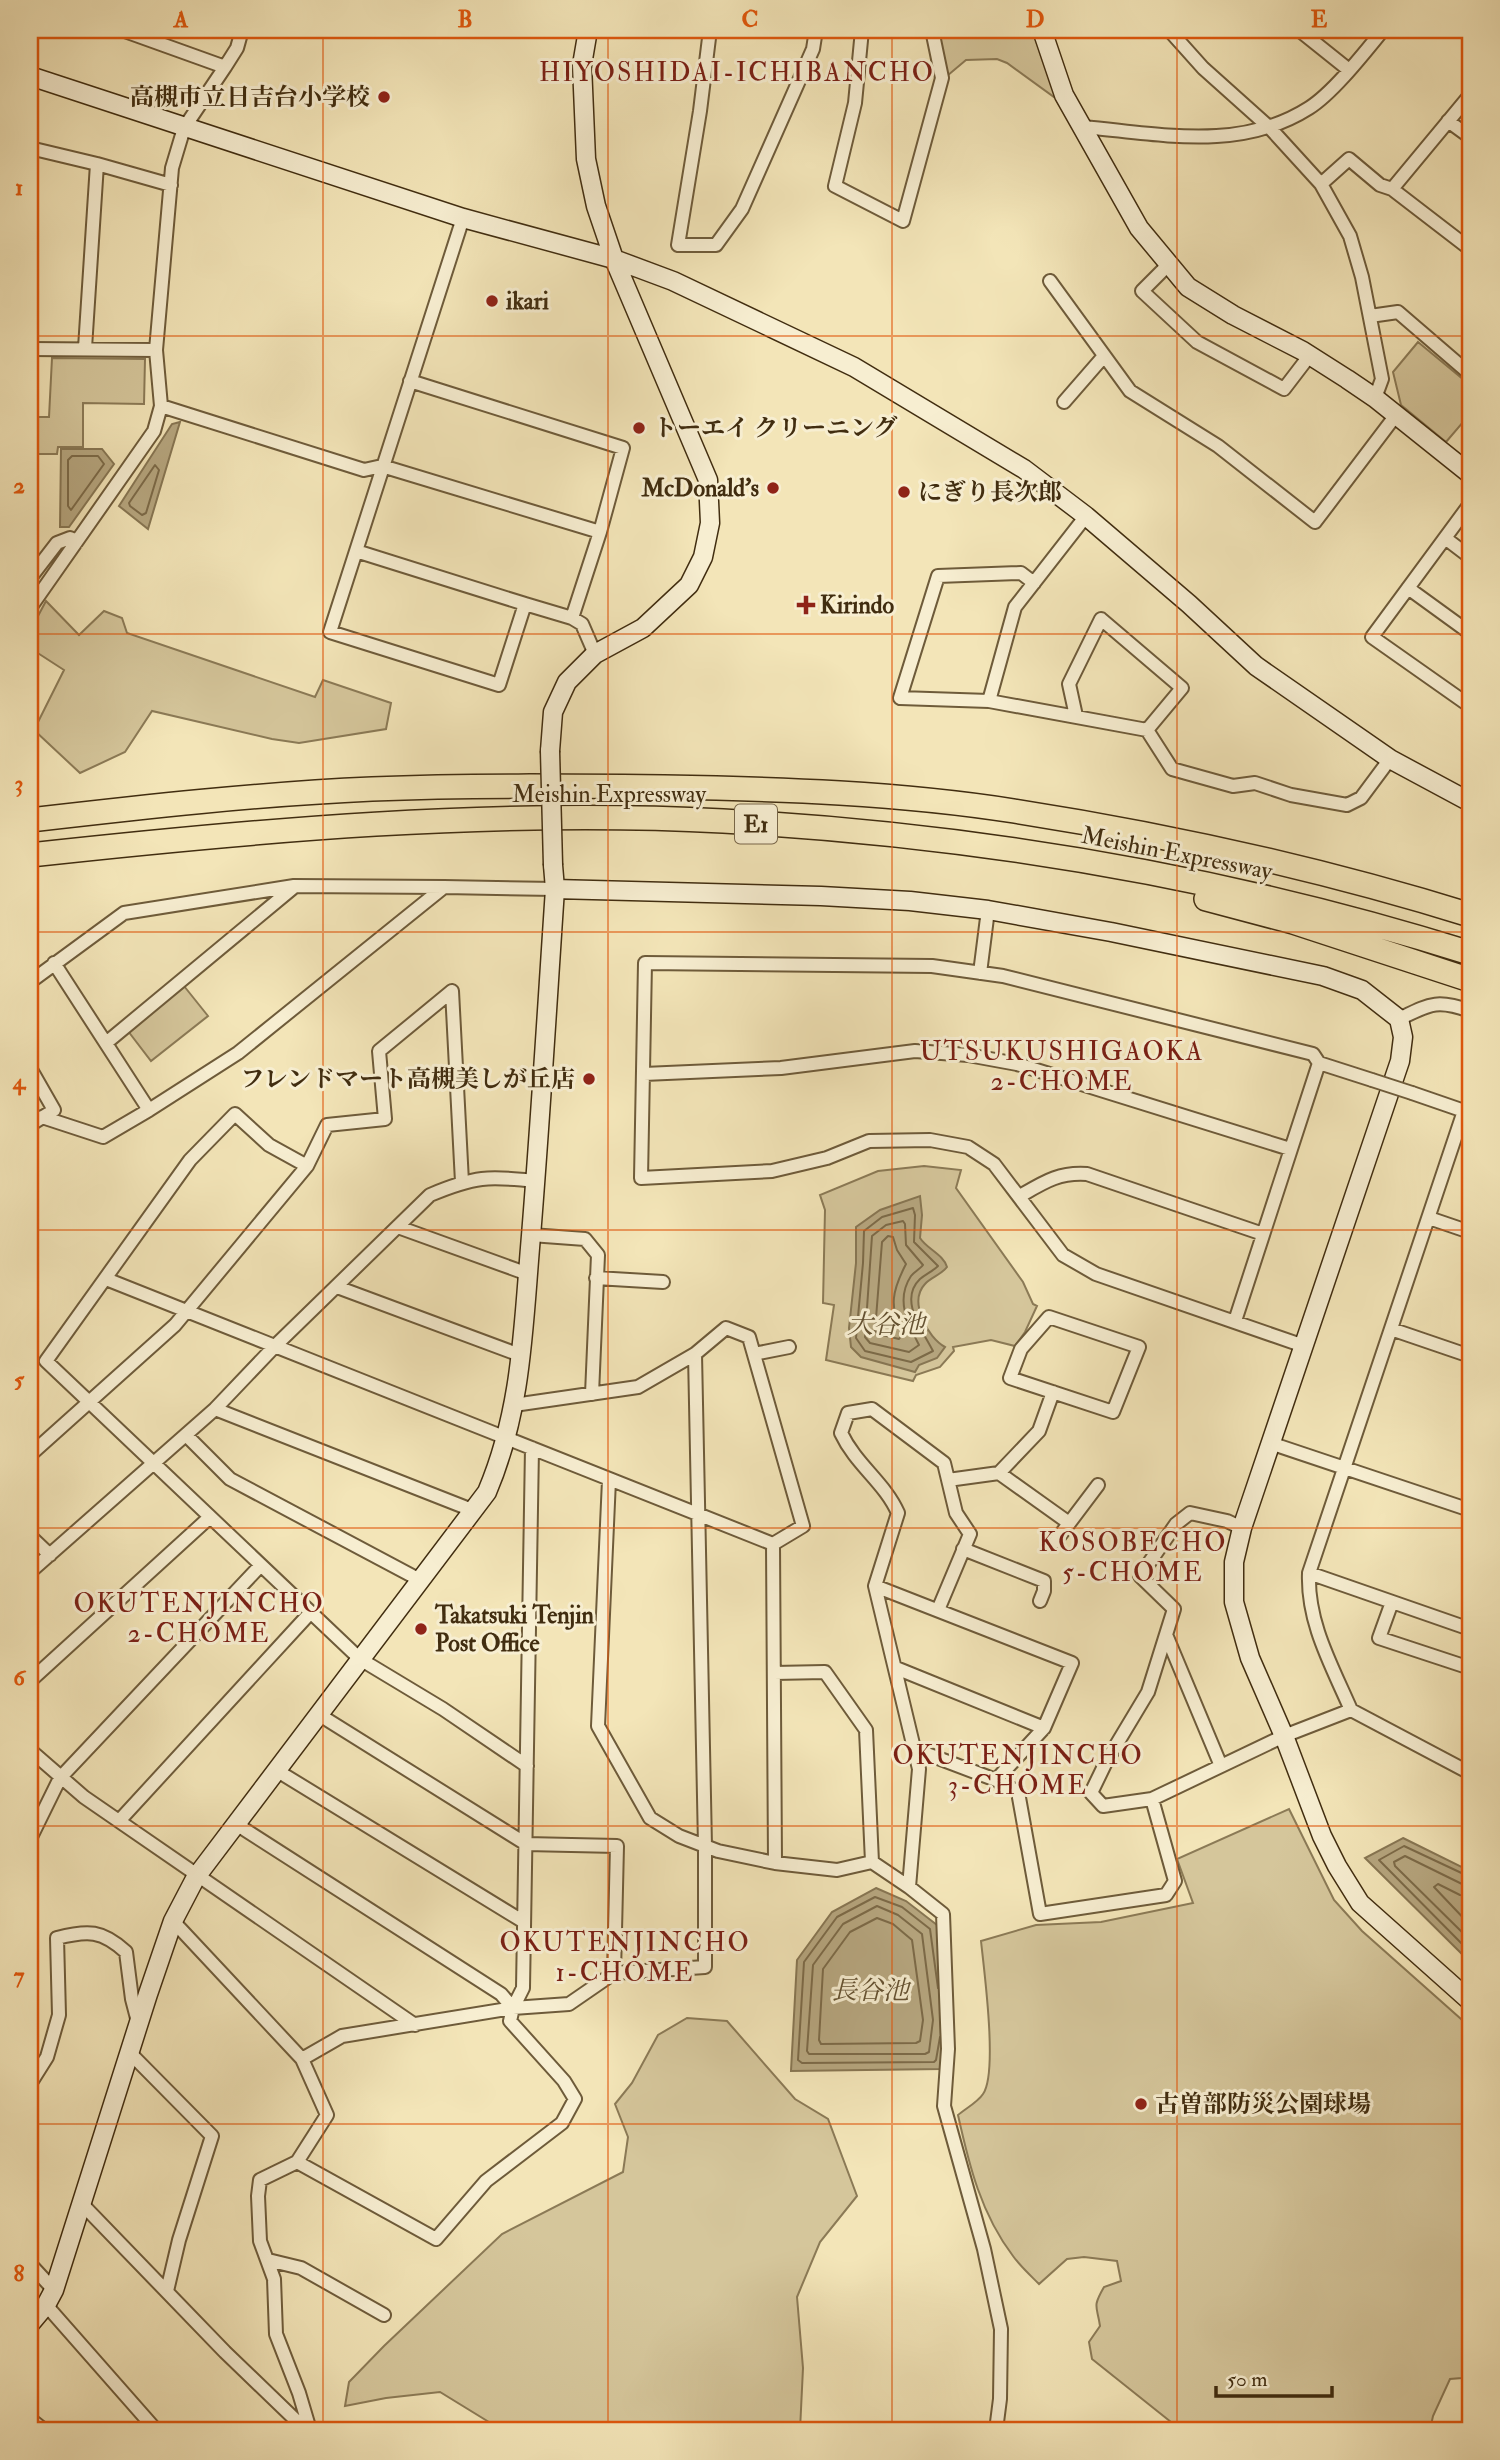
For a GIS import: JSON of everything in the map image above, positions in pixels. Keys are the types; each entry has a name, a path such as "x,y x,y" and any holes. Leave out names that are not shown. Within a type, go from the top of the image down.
{"highway":[{"name":"Meishin Expressway","path":"30,820 242,798 371,789 530,785 747,788 867,795 1012,810 1146,835 1276,862 1409,896 1470,915"},
{"path":"747,788 872,786 1015,799 1150,821 1279,849 1470,901"},
{"name":"Meishin Expressway","path":"30,855 366,825 486,820 721,821 862,831 1000,847 1131,868 1264,896 1397,930 1470,953"},
{"path":"721,821 859,842 1000,859 1126,880 1293,922 1470,980"}],"street":[{"path":"122,30 225,67"},
{"path":"30,608 154,431 161,406 156,350 172,168 184,128 237,48 242,30"},
{"path":"30,2324 50,2297 173,1921 196,1877 486,1492 507,1437 514,1405 528,1274 555,889 550,751 553,712 567,682 595,654 643,628 690,585 703,557 710,523 708,480 614,259 596,205 586,159 582,65 589,30"},
{"path":"710,30 678,245 716,245 741,209 813,49 816,30"},
{"path":"862,30 855,103 835,186 903,221 942,78 932,30"},
{"path":"1042,30 1064,95 1139,228 1188,287 1233,315 1310,355 1375,398 1470,474"},
{"path":"1169,30 1203,68 1270,128 1321,184 1349,236 1362,276 1382,379 1375,398"},
{"path":"1299,30 1349,70"},
{"path":"1084,127 1219,138 1270,128 1311,107 1349,70 1383,30"},
{"path":"30,76 463,218 614,259 673,281 854,367 1024,469 1086,516 1189,604 1256,666 1390,759 1470,802"},
{"path":"1392,189 1470,95"},
{"path":"1448,121 1470,138"},
{"path":"30,148 171,185"},
{"path":"1321,184 1349,159 1380,185 1392,189 1470,248"},
{"path":"85,348 97,164"},
{"path":"463,218 330,632 499,685 525,604"},
{"path":"1169,264 1142,291 1197,342 1284,389 1310,355"},
{"path":"1050,281 1130,391 1218,446 1315,522 1396,415"},
{"path":"1370,316 1398,312 1470,374"},
{"path":"30,349 156,350"},
{"path":"1064,402 1104,356"},
{"path":"410,381 623,448 600,532 572,618"},
{"path":"161,406 365,470 382,466 600,532"},
{"path":"1470,504 1372,637 1470,706"},
{"path":"989,701 1015,607 1086,516"},
{"path":"30,578 57,543 70,538 78,541"},
{"path":"1445,538 1470,557"},
{"path":"356,551 572,618 582,624 595,654"},
{"path":"1034,583 1021,573 939,576 900,698 989,701 1147,730 1172,769 1233,786 1255,783 1292,795 1347,804 1361,798 1390,759"},
{"path":"1408,588 1470,633"},
{"path":"1076,716 1069,684 1101,619 1182,688 1147,730"},
{"path":"106,1043 294,886"},
{"path":"30,982 124,913 294,886 555,889 910,901 988,910 1111,932 1323,976 1362,990 1399,1019 1403,1037 1400,1061 1242,1528 1234,1562 1234,1602 1250,1658 1284,1736 1322,1836 1337,1866 1360,1903 1470,2001"},
{"path":"42,1118 103,1137 238,1053 444,887"},
{"path":"980,973 988,910"},
{"path":"54,963 149,1110"},
{"path":"1304,1346 1096,1274 1063,1255 994,1164 968,1147 930,1140 869,1141 827,1158 772,1171 641,1178 645,963 932,966 1003,976 1313,1054 1319,1063 1467,1112 1309,1573 1314,1625 1351,1710 1470,1773"},
{"path":"30,1454 175,1325 307,1166 327,1125 384,1119 379,1051 452,991 462,1182"},
{"path":"1399,1019 1430,1004 1452,1004 1470,1011"},
{"path":"644,1073 781,1068 915,1051 968,1055 1017,1064 1290,1149"},
{"path":"1235,1321 1319,1063"},
{"path":"30,1068 54,1110 30,1125"},
{"path":"307,1166 270,1145 235,1114 190,1160 46,1361 360,1659 443,1709 527,1766"},
{"path":"1020,1196 1048,1179 1069,1172 1087,1174 1263,1234"},
{"path":"30,1572 215,1409 275,1346 430,1195 462,1182 493,1176 536,1181"},
{"path":"1429,1218 1470,1232"},
{"path":"398,1227 528,1274"},
{"path":"531,1234 585,1239 598,1255 592,1394"},
{"path":"596,1278 663,1282"},
{"path":"106,1279 773,1544"},
{"path":"337,1287 520,1355"},
{"path":"1049,1317 1139,1347 1113,1412 1053,1392 1010,1378 1021,1349 1049,1317"},
{"path":"514,1405 638,1387 695,1353 726,1328 749,1337 803,1526 773,1544"},
{"path":"1391,1329 1470,1356"},
{"path":"754,1354 789,1348"},
{"path":"302,2059 342,2036 513,2008 569,2004 614,1973 705,1966 695,1353"},
{"path":"948,1480 999,1473 1039,1431 1053,1392"},
{"path":"215,1409 472,1510"},
{"path":"909,1887 919,1769 874,1586 898,1513 892,1499 850,1452 841,1433 848,1413 872,1409 944,1463 956,1513 970,1534 938,1610"},
{"path":"186,1435 230,1479 420,1580"},
{"path":"1270,1443 1470,1510"},
{"path":"297,2162 436,2239 485,2181 562,2123 575,2099 564,2081 510,2021 523,1988 532,1448"},
{"path":"999,1473 1069,1524"},
{"path":"609,1480 598,1726 650,1818 679,1836 705,1846 775,1863 837,1870 872,1862 943,1914 948,2049 944,2105 984,2249 1001,2329 1000,2399 996,2430"},
{"path":"1055,1542 1098,1485"},
{"path":"1242,1528 1227,1521 1190,1513 1177,1524 1140,1576 1174,1609 1148,1692 1106,1762 1091,1793 1103,1806 1152,1798 1284,1736 1351,1710"},
{"path":"30,1681 211,1517"},
{"path":"30,1536 50,1555"},
{"path":"773,1544 775,1863"},
{"path":"963,1549 1044,1581 1040,1601"},
{"path":"30,1839 60,1778 261,1565"},
{"path":"1309,1573 1470,1629"},
{"path":"874,1586 1072,1662 1044,1728 996,1780"},
{"path":"1392,1602 1379,1638 1470,1668"},
{"path":"119,1821 311,1612"},
{"path":"1167,1637 1221,1766"},
{"path":"896,1668 1044,1728"},
{"path":"774,1673 825,1672 866,1730 872,1862"},
{"path":"318,1714 526,1844 617,1846 614,1973"},
{"path":"914,1749 996,1780 1018,1792 1040,1914 1166,1895 1175,1881 1152,1798"},
{"path":"30,1750 84,1797 196,1877 415,2025"},
{"path":"276,1770 524,1922"},
{"path":"236,1824 501,1994 513,2008"},
{"path":"173,1921 302,2059 327,2115 297,2162 260,2180 258,2196 260,2241 274,2278 275,2334 299,2393 308,2430"},
{"path":"30,2084 47,2057 59,2015 57,1938 84,1931 110,1937 126,1952 132,1999 139,2022"},
{"path":"129,2052 212,2136 179,2241 167,2291"},
{"path":"81,2203 308,2430"},
{"path":"268,2260 301,2268 384,2315"},
{"path":"30,2264 50,2297 156,2430"},
{"path":"30,2419 44,2430"}],"shaded area":[{"path":"937,30 1032,30 1059,95 1054,97 1007,63 997,59 966,60 947,76"},
{"path":"1418,342 1470,385 1470,414 1446,442 1401,405 1393,372"},
{"path":"52,358 145,359 144,404 83,403 83,447 58,447 57,454 30,454 30,417 49,417"},
{"path":"46,601 79,635 104,611 122,618 127,633 315,697 323,680 391,703 386,729 299,743 152,711 125,752 80,773 34,730 64,670 30,648 30,631"},
{"path":"184,986 208,1016 151,1061 128,1031"},
{"path":"924,1166 961,1170 956,1188 1023,1282 1033,1304 1037,1306 1025,1332 1015,1346 991,1340 953,1347 954,1351 940,1367 916,1375 913,1381 826,1360 834,1305 823,1303 825,1210 820,1195 878,1171"},
{"path":"1289,1809 1334,1900 1362,1931 1470,2027 1470,2356 1462,2378 1450,2379 1433,2416 1430,2430 1181,2430 1092,2359 1089,2342 1100,2326 1098,2299 1104,2287 1121,2281 1117,2261 1084,2257 1067,2259 1039,2284 1016,2260 992,2223 972,2171 962,2134 958,2115 983,2094 989,2065 989,2021 981,1941 1036,1925 1101,1922 1193,1903 1177,1859"},
{"path":"687,2018 727,2021 795,2099 828,2119 857,2196 820,2242 797,2297 803,2368 800,2430 502,2430 440,2392 345,2406 349,2382 502,2234 623,2172 628,2137 615,2104 632,2083 658,2035"}],"water":[{"path":"180,422 148,529 119,506 172,424"},
{"path":"61,449 102,449 114,464 69,527 60,527"},
{"name":"大谷池","path":"920,1196 920,1238 947,1267 925,1284 920,1292 919,1309 932,1336 945,1347 937,1358 919,1365 915,1372 861,1357 851,1347 849,1328 856,1263 856,1227 880,1210"},
{"path":"1403,1838 1470,1871 1470,1962 1365,1858"},
{"name":"長谷池","path":"876,1888 906,1901 937,1925 949,2020 942,2069 791,2071 797,1960 832,1912"}],"place":[{"name":"高槻市立日吉台小学校","path":"384,97"},
{"name":"ikari","path":"492,301"},
{"name":"トーエイ クリーニング","path":"639,428"},
{"name":"McDonald's","path":"773,488"},
{"name":"にぎり長次郎","path":"904,492"},
{"name":"Kirindo","path":"806,605"},
{"name":"フレンドマート高槻美しが丘店","path":"589,1079"},
{"name":"Takatsuki Tenjin Post Office","path":"421,1629"},
{"name":"古曽部防災公園球場","path":"1141,2104"}],"district":[{"name":"HIYOSHIDAI-ICHIBANCHO","path":"737,72"},
{"name":"UTSUKUSHIGAOKA 2-CHOME","path":"1062,1066"},
{"name":"KOSOBECHO 5-CHOME","path":"1133,1557"},
{"name":"OKUTENJINCHO 2-CHOME","path":"199,1618"},
{"name":"OKUTENJINCHO 3-CHOME","path":"1018,1770"},
{"name":"OKUTENJINCHO 1-CHOME","path":"625,1957"}]}
